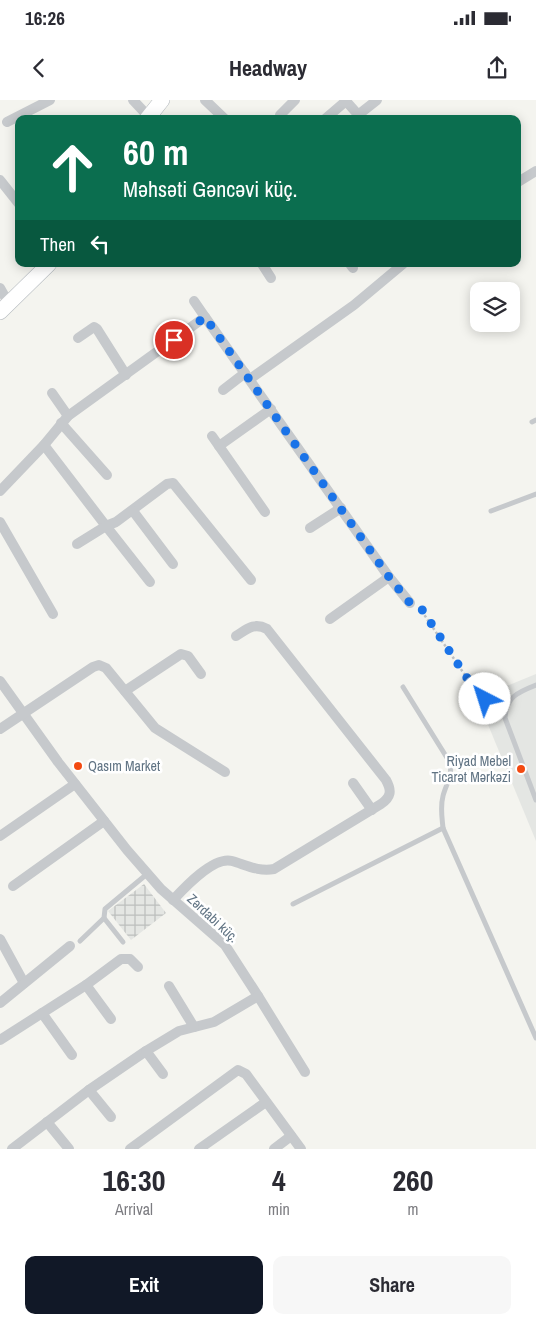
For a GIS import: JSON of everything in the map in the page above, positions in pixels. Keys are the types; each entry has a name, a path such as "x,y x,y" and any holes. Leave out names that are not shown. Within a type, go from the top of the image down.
{"street":[{"path":"21,115 50,100"},
{"path":"133,100 145,115"},
{"path":"150,115 162,100"},
{"path":"205,100 221,115"},
{"path":"280,114 295,100"},
{"path":"362,115 377,100"},
{"path":"330,115 346,101 358,115"},
{"path":"7,122 15,118"},
{"path":"521,180 536,171"},
{"path":"0,180 15,199"},
{"path":"5,308 46,267"},
{"path":"264,267 271,278"},
{"path":"223,390 354,305 398,267"},
{"path":"0,288 5,308"},
{"path":"194,301 389,577 410,603"},
{"path":"0,491 44,445 64,419 205,317"},
{"path":"78,338 94,327 97,329 126,374"},
{"path":"52,393 64,419 107,475"},
{"path":"219,446 271,409"},
{"path":"212,436 265,512"},
{"path":"44,445 150,582"},
{"path":"77,544 133,511 167,484 173,483 251,580"},
{"path":"310,528 341,508"},
{"path":"133,511 173,564"},
{"path":"0,522 9,533 53,614"},
{"path":"330,619 389,577"},
{"path":"173,900 190,882 218,862 232,861 255,869 274,870 372,810 388,799 390,792 386,780 280,643 267,629 260,625 254,626 236,636"},
{"path":"125,691 181,654 188,656 201,674"},
{"path":"0,729 93,667 99,665 106,668 163,735 225,772"},
{"name":"Zərdabi küç.","path":"0,681 75,784 146,874 225,946 305,1072"},
{"path":"352,783 372,810"},
{"path":"0,836 75,784"},
{"path":"13,886 104,821"},
{"path":"0,939 24,983"},
{"path":"0,1003 75,944"},
{"path":"0,1040 126,958 138,967"},
{"path":"86,985 111,1018"},
{"path":"169,986 194,1027"},
{"path":"12,1149 89,1090 146,1051 179,1031 214,1022 258,996"},
{"path":"42,1013 72,1055"},
{"path":"146,1051 163,1074"},
{"path":"130,1149 238,1070 246,1074 301,1149"},
{"path":"89,1090 111,1117"},
{"path":"199,1149 266,1102"},
{"path":"47,1122 69,1149"},
{"path":"274,1149 291,1136"}],"lane":[{"path":"491,511 536,494"},
{"path":"536,685 516,693 506,708 505,718 536,800"},
{"path":"403,687 446,753 452,767 440,810 443,828 536,1038"},
{"path":"293,904 443,828"},
{"path":"123,942 104,918 104,909 146,874"},
{"path":"75,944 104,918"}],"path":[{"path":"410,603 421,608 475,690 485,699 506,708"}],"shaded area":[{"name":"Riyad Mebel Ticarət Mərkəzi","path":"536,674 536,841 477,698"},
{"path":"144,884 166,913 131,940 108,911"}],"place":[{"name":"Qasım Market","path":"78,766"},
{"name":"Riyad Mebel Ticarət Mərkəzi","path":"521,769"}],"route":[{"path":"174,340 205,317 389,577 410,603 421,608 475,690 485,699"}]}
